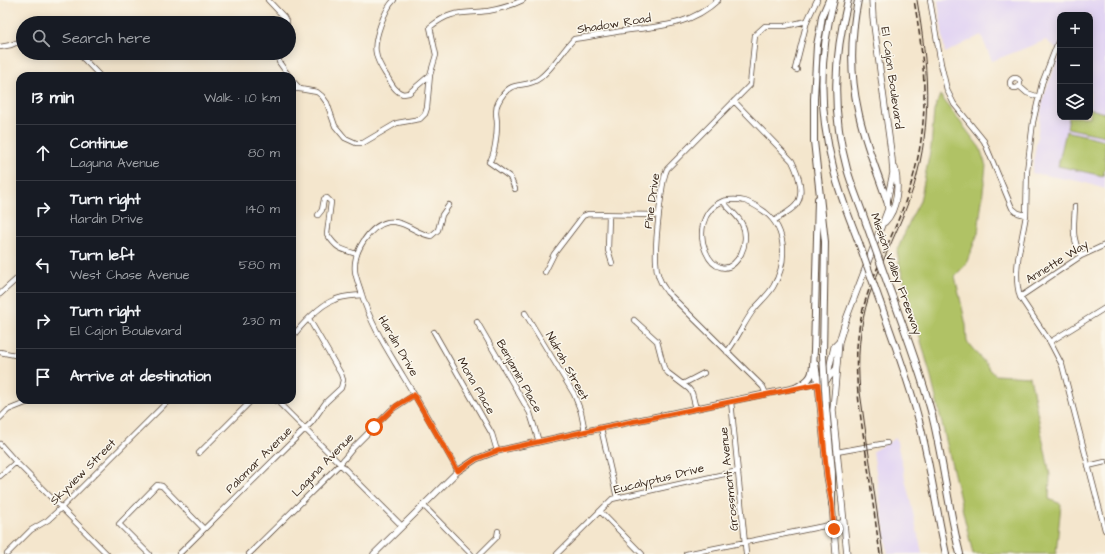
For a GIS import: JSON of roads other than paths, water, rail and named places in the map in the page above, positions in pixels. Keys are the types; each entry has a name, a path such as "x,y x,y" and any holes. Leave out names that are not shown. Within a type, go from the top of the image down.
{"highway":[{"path":"829,0 822,16 818,40 814,99 814,141 824,223 826,260 823,355 832,472 832,504"},
{"name":"Mission Valley Freeway","path":"834,0 824,44 822,96 828,148 834,173 902,364 918,417 946,554"},
{"name":"Mission Valley Freeway","path":"848,0 840,37 835,76 838,128 847,169 914,358 929,406 960,554"},
{"path":"858,0 854,29 854,90 866,139 887,200"},
{"path":"795,388 804,384 812,375 819,186"},
{"path":"814,351 818,384"}],"main road":[{"name":"El Cajon Boulevard","path":"846,554 833,404 839,342 845,322 888,209 887,200 893,174 872,0"},
{"name":"El Cajon Boulevard","path":"882,225 892,212 896,195 897,175 892,159"},
{"name":"El Cajon Boulevard","path":"818,384 829,369 834,347 839,342"},
{"path":"374,554 458,471 476,459 497,451 601,428 818,384 826,381 836,369"},
{"path":"818,384 826,388 833,404"},
{"path":"818,384 827,476 832,504 836,554"}],"street":[{"path":"268,0 283,16"},
{"path":"394,0 386,10 375,44 380,65 396,90 403,94 409,93 430,75"},
{"path":"296,88 317,92 322,96 327,103 335,126 343,136 353,142 362,143 397,123 420,119 425,114 429,96 428,86 430,75 436,55 430,27 436,22 458,12 488,11 523,0"},
{"name":"Shadow Road","path":"515,189 510,177 488,162 493,155 496,138 496,108 504,93 514,86 532,83 539,79 548,71 574,39 674,24 697,16 718,0"},
{"path":"797,70 795,69 807,21 817,0"},
{"path":"930,0 947,90 957,109 984,141 1012,208 1018,213 1026,216"},
{"name":"Pine Drive","path":"766,394 763,387 667,292 662,285 658,276 656,261 658,215 663,180 667,169 750,86 755,35 765,26 785,26 807,21"},
{"path":"0,47 16,43"},
{"path":"1057,45 1042,83 1033,122 1027,170 1026,216 1018,264 1017,280 1020,297 1050,342 1062,364 1105,530"},
{"path":"85,60 96,72"},
{"path":"279,60 286,72"},
{"path":"296,84 300,88"},
{"path":"1018,86 1027,93 1039,97"},
{"path":"734,101 792,161 796,169 800,198 795,206 774,221"},
{"path":"723,201 742,223 745,235 743,250 738,259 730,265 722,268 715,266 710,261 705,251 702,239 703,226 706,217 713,206 723,201 734,198 744,200 770,216 779,229 783,244 783,257 779,276 770,291 755,308 727,352"},
{"path":"318,215 322,210 324,199 329,199 331,202 327,234 338,248 357,254"},
{"name":"Hardin Drive","path":"449,204 442,215 438,230 431,236 424,235 406,225 396,222 383,224 377,227 365,239 357,254 355,271 370,320 458,471"},
{"path":"1075,206 1073,236 1081,256"},
{"path":"545,272 554,254 583,216 588,214 658,215"},
{"path":"610,215 608,250 612,263"},
{"name":"Annette Way","path":"1020,297 1081,256 1105,245"},
{"path":"0,294 16,280"},
{"path":"296,334 309,319 329,302 335,299 362,295"},
{"path":"1050,342 1105,309"},
{"name":"Nidrah Street","path":"525,313 574,394 581,412 585,432"},
{"name":"Palomar Avenue","path":"179,554 312,422 326,402 340,388 343,380 341,374 309,319"},
{"path":"634,320 657,340 664,368 692,393 696,409"},
{"name":"Benjamin Place","path":"477,322 530,412 539,442"},
{"name":"Mona Place","path":"434,332 492,434 497,451"},
{"path":"0,352 16,355"},
{"path":"683,384 704,373"},
{"name":"Laguna Avenue","path":"249,554 340,464 353,448 390,410 414,395"},
{"name":"Grossmont Avenue","path":"731,401 746,554"},
{"path":"0,418 8,410 23,404"},
{"name":"Skyview Street","path":"7,554 31,530 48,520 61,508 165,404"},
{"path":"199,453 248,404"},
{"path":"280,404 402,526"},
{"path":"601,428 617,498"},
{"path":"837,452 887,443"},
{"path":"0,444 107,554"},
{"path":"0,476 16,462"},
{"path":"1088,466 1105,462"},
{"name":"Eucalyptus Drive","path":"557,554 612,499 738,471"},
{"path":"149,554 118,524 157,485 162,486 204,529"},
{"path":"422,506 471,554"},
{"path":"600,511 642,554"},
{"path":"686,554 844,522"},
{"path":"480,554 497,537 498,531"}],"tram line":[{"path":"883,554 860,392 860,344 863,320 869,296 914,186 924,139 927,93 926,71 917,0"}],"railway":[{"path":"880,554 859,402 857,344 866,297 904,205 913,179 919,153 924,103 924,78 914,0"}]}
